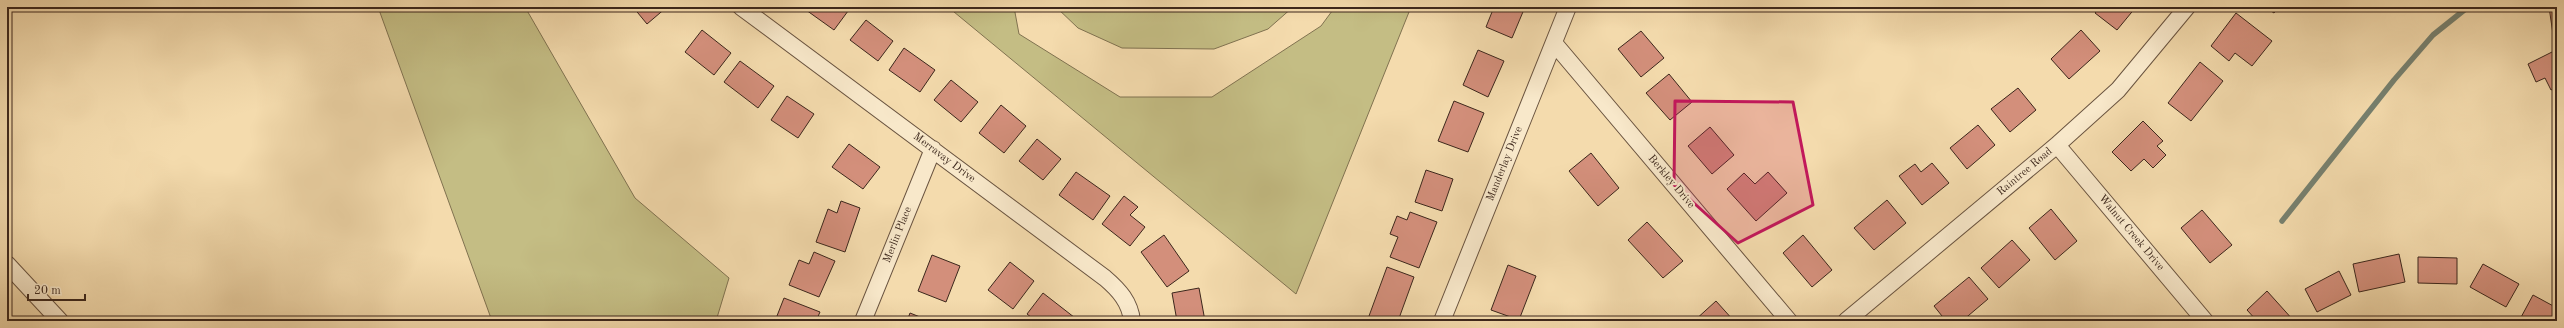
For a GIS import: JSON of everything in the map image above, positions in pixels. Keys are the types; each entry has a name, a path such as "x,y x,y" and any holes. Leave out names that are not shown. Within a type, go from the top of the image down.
{"street":[{"name":"Merravay Drive","path":"741,7 1120,290 1126,301 1132,321"},
{"name":"Manderlay Drive","path":"1442,321 1568,7"},
{"name":"Raintree Road","path":"1846,321 2057,145 2118,90 2187,7"},
{"name":"Berkley Drive","path":"1554,43 1790,321"},
{"name":"Walnut Creek Drive","path":"2057,145 2205,321"},
{"name":"Merlin Place","path":"863,321 933,149"},
{"path":"7,264 60,321"}],"highlighted area":[{"path":"1675,101 1793,102 1813,205 1738,243 1674,185"}],"shaded area":[{"path":"378,7 525,7 635,198 729,278 716,321 492,321"},
{"path":"948,7 1014,7 1019,34 1120,97 1212,97 1321,26 1335,7 1411,7 1296,294"},
{"path":"1056,7 1293,7 1268,29 1214,49 1122,48 1078,28"}],"building":[{"path":"633,7 667,7 647,24"},
{"path":"808,7 851,7 834,30 806,10"},
{"path":"1494,7 1525,7 1512,38 1486,27"},
{"path":"2100,7 2136,7 2117,30 2095,13"},
{"path":"2265,7 2279,7 2274,13"},
{"path":"2549,7 2557,7 2557,40 2554,41"},
{"path":"2236,13 2272,41 2252,66 2235,53 2229,61 2211,46"},
{"path":"866,20 893,41 878,61 850,40"},
{"path":"702,30 731,53 714,75 685,52"},
{"path":"2081,30 2100,51 2069,79 2051,59"},
{"path":"1641,31 1664,58 1641,77 1618,49"},
{"path":"904,48 935,70 920,92 889,70"},
{"path":"1478,50 1504,61 1488,97 1463,85"},
{"path":"2554,51 2557,57 2557,87 2551,90 2545,78 2536,82 2528,64"},
{"path":"740,61 774,86 758,108 724,82"},
{"path":"2200,62 2223,81 2191,121 2168,103"},
{"path":"1669,74 1692,102 1670,120 1646,93"},
{"path":"951,80 978,102 961,122 934,100"},
{"path":"2018,88 2036,110 2010,132 1991,109"},
{"path":"787,96 814,114 798,138 771,120"},
{"path":"1454,101 1484,113 1468,152 1438,141"},
{"path":"1001,105 1026,126 1004,153 979,133"},
{"path":"2143,121 2163,141 2157,146 2166,155 2153,168 2144,159 2131,171 2112,152"},
{"path":"1978,125 1995,145 1967,169 1950,148"},
{"path":"1710,127 1734,155 1712,174 1688,146"},
{"path":"1037,139 1061,159 1043,180 1019,161"},
{"path":"849,144 880,167 863,189 832,167"},
{"path":"1591,153 1619,188 1598,206 1569,171"},
{"path":"1932,163 1949,183 1922,205 1899,176 1915,164 1921,172"},
{"path":"1426,170 1453,179 1442,211 1415,202"},
{"path":"1076,172 1110,196 1093,220 1059,195"},
{"path":"1768,172 1787,193 1756,221 1727,189 1744,173 1755,184"},
{"path":"1124,196 1138,207 1130,215 1145,227 1130,246 1102,224"},
{"path":"1887,200 1906,223 1874,250 1854,228"},
{"path":"841,201 860,208 845,252 816,242 828,209 837,213"},
{"path":"2051,209 2077,241 2055,260 2029,228"},
{"path":"2202,210 2232,245 2210,263 2181,228"},
{"path":"1410,212 1437,222 1419,268 1390,257 1398,237 1390,234 1397,216 1407,220"},
{"path":"1647,222 1683,261 1663,278 1628,240"},
{"path":"1164,235 1189,271 1167,287 1141,252"},
{"path":"1803,235 1832,270 1812,287 1783,253"},
{"path":"2012,240 2030,260 1999,288 1981,268"},
{"path":"814,252 835,261 819,297 789,285 799,260 809,264"},
{"path":"2399,254 2405,282 2359,292 2353,264"},
{"path":"932,255 960,266 946,302 918,291"},
{"path":"2418,257 2457,258 2457,284 2418,283"},
{"path":"1010,262 1034,281 1013,309 988,290"},
{"path":"2483,264 2519,284 2506,307 2470,287"},
{"path":"1508,265 1536,276 1519,320 1491,310"},
{"path":"1387,267 1414,277 1398,321 1383,321 1369,316"},
{"path":"2339,271 2351,295 2317,312 2305,289"},
{"path":"1969,277 1988,299 1962,321 1946,321 1934,306"},
{"path":"1199,288 1205,321 1177,321 1172,293"},
{"path":"2267,291 2294,321 2257,321 2247,310"},
{"path":"1043,293 1079,321 1036,321 1027,314"},
{"path":"2533,295 2557,308 2557,321 2519,321"},
{"path":"784,298 820,312 816,321 775,321"},
{"path":"1716,301 1734,321 1694,321"},
{"path":"910,313 930,321 907,321"}],"waterway":[{"path":"2282,221 2394,80 2433,35 2468,7"}]}
